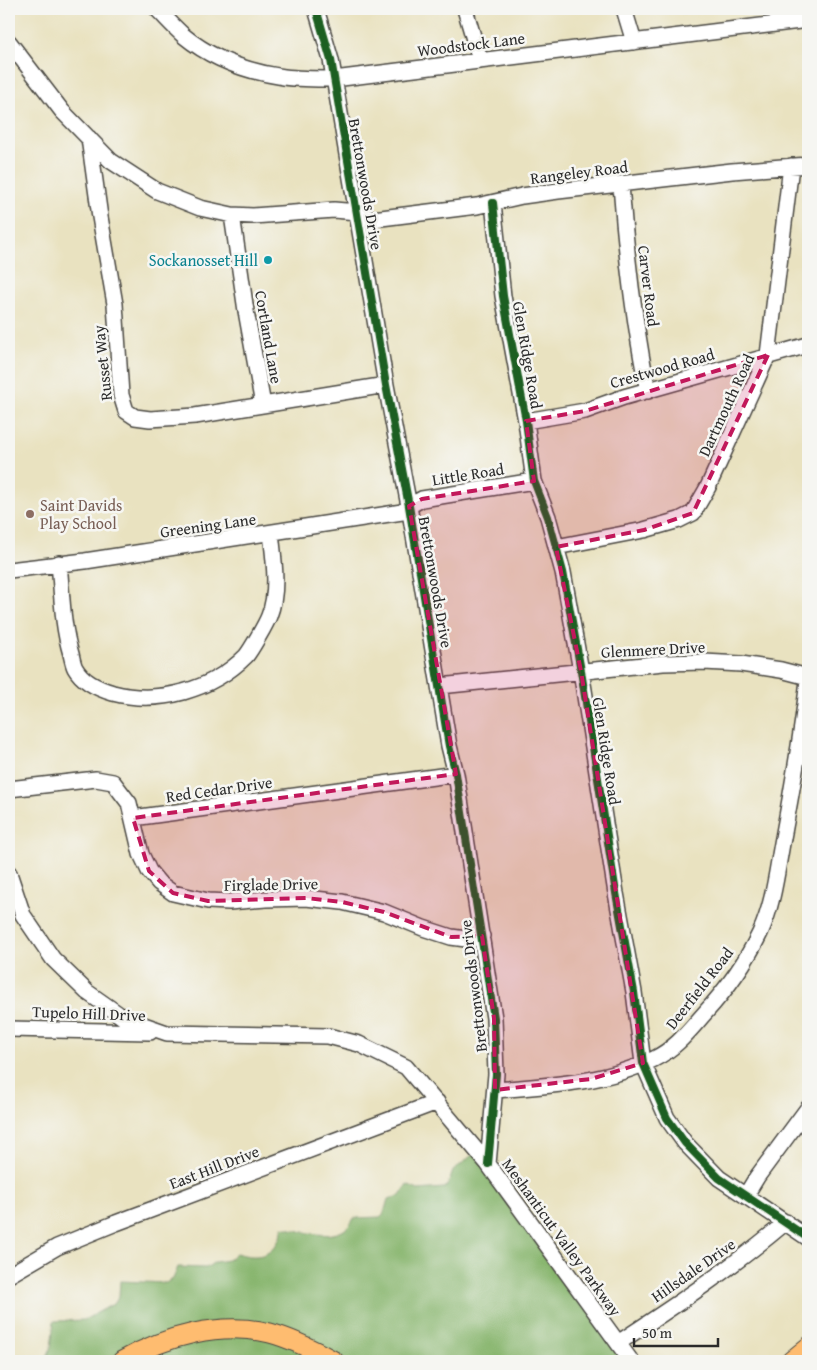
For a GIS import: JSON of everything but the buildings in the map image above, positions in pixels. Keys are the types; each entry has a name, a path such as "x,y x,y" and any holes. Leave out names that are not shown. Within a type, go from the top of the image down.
{"main road":[{"path":"122,1361 177,1337 234,1329 260,1331 288,1339 334,1361"},
{"path":"791,1361 808,1347"}],"street":[{"name":"Woodstock Lane","path":"157,9 184,36 211,53 235,64 285,77 334,79 634,42 798,17"},
{"name":"Brettonwoods Drive","path":"316,9 331,60 449,746 456,774 482,936 494,1018 496,1074 488,1164"},
{"path":"465,9 480,60"},
{"path":"624,9 634,42"},
{"name":"Rangeley Road","path":"9,42 62,110 111,161 157,190 200,208 232,215 253,216 334,210 357,212 373,219 426,214 558,191 732,171 808,165"},
{"name":"Russet Way","path":"89,138 114,304 121,395 126,411 135,416 150,419 196,416 386,385"},
{"name":"Dartmouth Road","path":"556,547 644,530 679,520 693,513 708,487 768,356 791,166"},
{"name":"Carver Road","path":"621,185 630,281 640,353 648,391"},
{"name":"Glen Ridge Road","path":"493,203 504,296 526,421 534,482 548,517 563,572 634,992 643,1063 667,1118 685,1143 719,1178 808,1238"},
{"name":"Cortland Lane","path":"232,215 246,311 263,405"},
{"name":"Crestwood Road","path":"526,421 585,411 808,345"},
{"name":"Little Road","path":"409,506 422,499 534,482"},
{"name":"Greening Lane","path":"9,570 271,533 402,512 409,506"},
{"path":"59,563 68,643 75,668 85,679 99,689 122,695 155,697 190,691 216,679 247,655 269,616 276,580 271,533"},
{"name":"Glenmere Drive","path":"440,686 664,663 704,662 741,664 808,679"},
{"name":"Deerfield Road","path":"495,1090 543,1087 591,1080 654,1059 676,1046 737,973 760,932 774,885 801,740 808,679"},
{"name":"Red Cedar Drive","path":"133,818 456,774"},
{"path":"9,789 70,781 105,780 113,782 123,794 129,803 133,818"},
{"name":"Firglade Drive","path":"133,818 141,854 149,871 159,883 173,893 208,901 222,902 306,898 342,902 384,912 450,937 466,939 482,936"},
{"name":"Meshanticut Valley Parkway","path":"9,873 23,915 53,959 87,992 124,1018 167,1033 328,1036 359,1044 406,1067 488,1164 631,1361"},
{"name":"Tupelo Hill Drive","path":"9,1029 167,1033"},
{"name":"East Hill Drive","path":"9,1275 57,1247 116,1223 437,1102"},
{"path":"746,1195 808,1108"},
{"name":"Hillsdale Drive","path":"618,1343 703,1287 786,1222"}],"highlighted area":[{"path":"768,355 693,513 644,530 556,547 581,671 643,1063 591,1079 495,1090 494,1018 482,936 451,937 384,912 342,902 306,898 208,901 173,893 149,871 133,818 456,774 409,506 422,499 534,481 526,421 585,411"}],"green space":[{"path":"477,1151 631,1361 45,1361 51,1348 54,1321 84,1320 115,1303 119,1296 120,1281 166,1283 173,1279 178,1267 206,1268 215,1262 228,1260 236,1253 253,1256 261,1255 267,1253 277,1244 283,1227 302,1232 323,1234 341,1232 349,1226 354,1218 380,1217 384,1213 388,1199 400,1196 407,1185 418,1190 444,1188 448,1185 453,1171"}],"cycle path":[{"path":"316,9 331,60 449,746 456,774 494,1018 496,1074 488,1164"},
{"path":"493,203 503,296 526,421 534,481 548,517 563,572 634,992 643,1063 667,1118 685,1143 719,1178 808,1238"}],"place":[{"name":"Sockanosset Hill","path":"268,260"},
{"name":"Saint Davids Play School","path":"30,514"}]}
